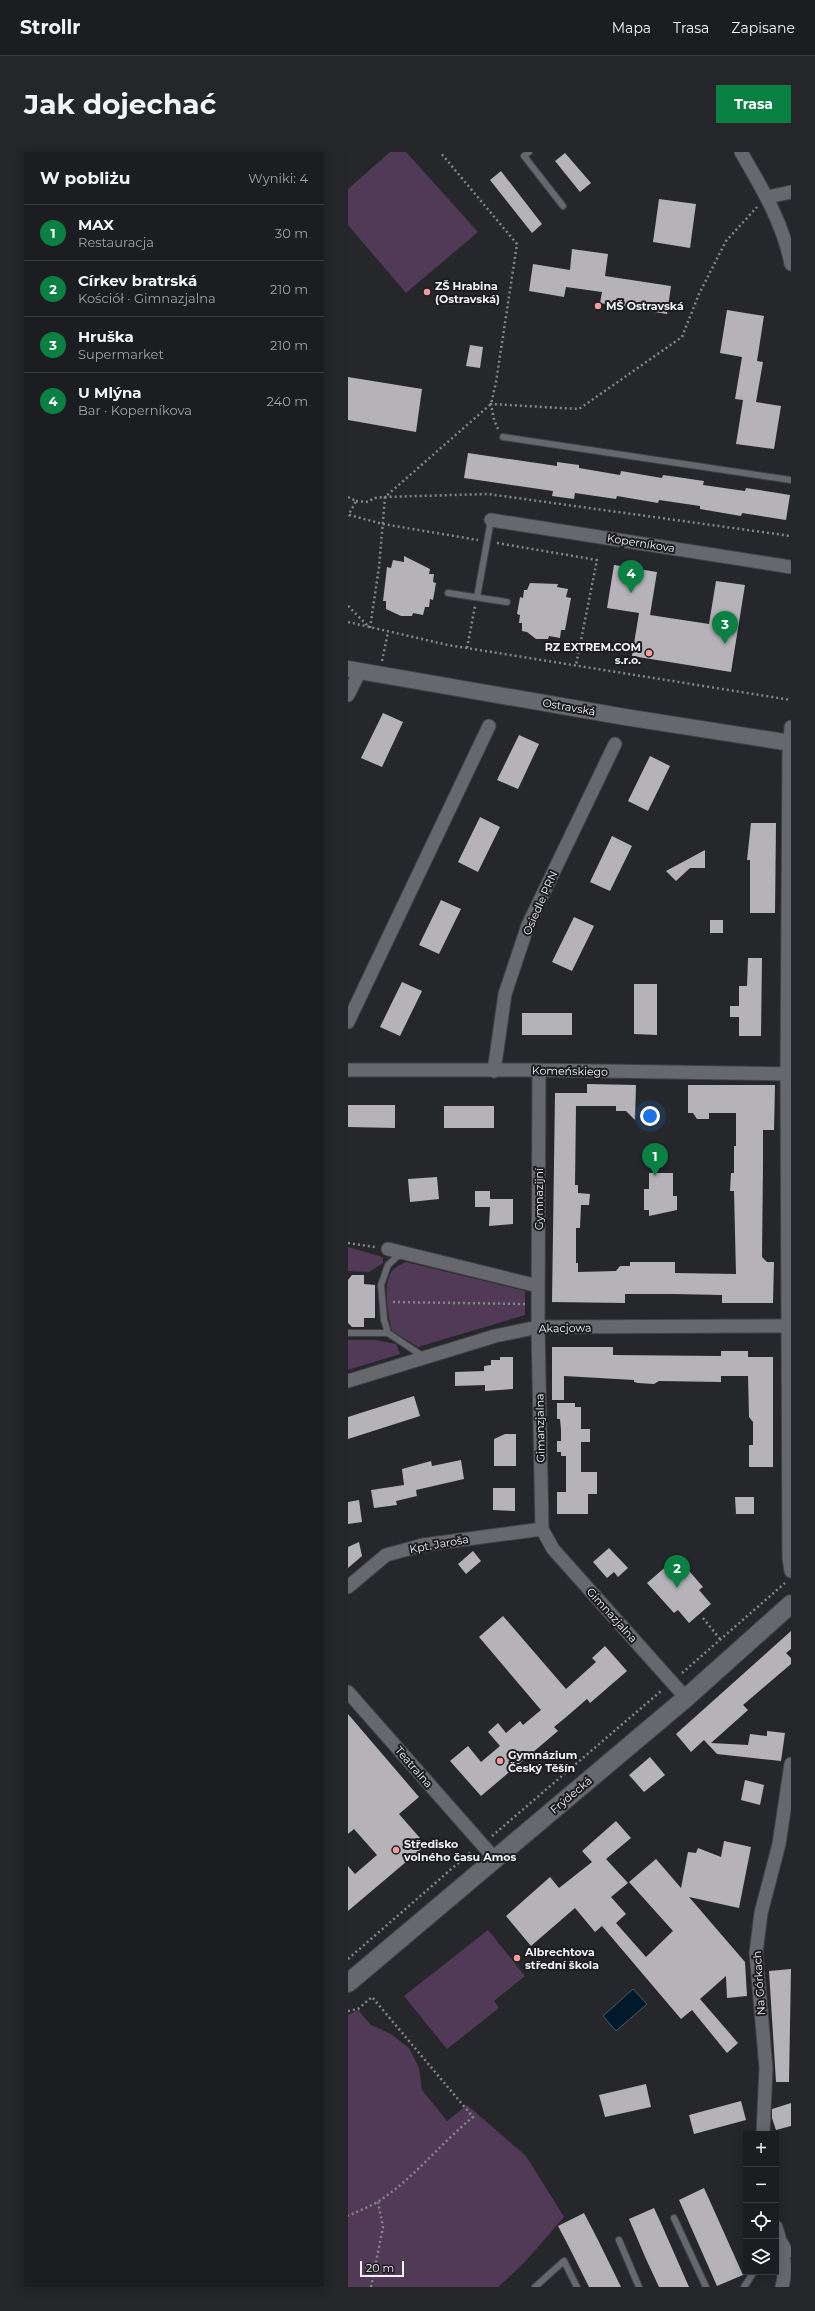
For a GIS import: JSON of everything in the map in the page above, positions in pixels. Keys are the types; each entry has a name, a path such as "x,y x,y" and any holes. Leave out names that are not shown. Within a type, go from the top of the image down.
{"main road":[{"name":"Frýdecká","path":"348,1983 686,1698 791,1604"}],"street":[{"path":"742,152 767,197 786,242 791,264"},
{"path":"767,197 791,192"},
{"name":"Koperníkova","path":"491,520 791,567"},
{"path":"348,695 354,670"},
{"name":"Ostravská","path":"354,670 625,717 790,743"},
{"path":"348,1022 489,726"},
{"path":"788,1576 791,726"},
{"name":"Osiedle PRN","path":"494,1071 505,994 528,925 615,744"},
{"name":"Komeńskiego","path":"348,1070 540,1070 789,1074"},
{"name":"Gymnazijní","path":"538,1327 540,1070"},
{"path":"388,1249 401,1254 538,1286"},
{"name":"Akacjowa","path":"348,1381 495,1336 538,1327 789,1326"},
{"name":"Gimanzjalna","path":"538,1327 542,1529"},
{"name":"Kpt. Jaroša","path":"348,1587 386,1555 423,1545 542,1529"},
{"name":"Gimnazjalna","path":"542,1529 553,1550 686,1698"},
{"name":"Teatralna","path":"348,1692 495,1859"},
{"name":"Na Górkach","path":"763,2131 766,2068 756,1953 761,1913 779,1844 791,1764"},
{"path":"779,2238 784,2256 785,2278 782,2287"}],"lane":[{"path":"529,152 524,156 563,206"},
{"path":"503,437 791,480"},
{"path":"477,597 491,520"},
{"path":"448,593 507,602"},
{"path":"388,1333 384,1320 381,1285 388,1265 401,1254"},
{"path":"348,1333 388,1333 424,1357"},
{"path":"674,2218 706,2287"},
{"path":"779,2229 791,2254"},
{"path":"619,2240 639,2287"},
{"path":"535,2287 564,2261 577,2287"},
{"path":"744,2287 752,2275"}],"path":[{"path":"440,152 517,244 496,382 491,404 494,420 503,437"},
{"path":"370,628 379,567 385,497 491,404 579,409 682,337 699,294 726,241 767,197"},
{"path":"348,497 356,501 368,502 374,498 385,497 488,494 791,536"},
{"path":"356,501 349,516 383,524 597,560 576,666"},
{"path":"467,648 477,597"},
{"path":"348,606 370,628"},
{"path":"348,622 388,632 467,648 791,700"},
{"path":"382,661 388,632"},
{"path":"348,1243 388,1249"},
{"path":"398,1302 538,1306"},
{"path":"348,1959 481,1843 672,1682 788,1576"},
{"path":"703,1618 720,1639"},
{"path":"348,2011 358,2008 372,1997 473,2117 455,2132 406,2180 378,2202 348,2216"},
{"path":"371,2287 384,2226 378,2202"}],"shaded area":[{"path":"390,152 406,152 478,232 406,293 348,225 348,189"},
{"path":"348,1247 383,1257 383,1263 369,1272 348,1271"},
{"path":"406,1262 525,1291 525,1315 418,1347 392,1331 389,1316 387,1298 388,1280 396,1267"},
{"path":"348,1340 375,1340 396,1344 400,1354 348,1370"},
{"path":"488,1930 525,1976 494,2001 499,2008 447,2049 404,1996"},
{"path":"358,2010 371,2025 391,2034 409,2048 419,2068 422,2090 447,2121 467,2105 526,2156 564,2217 524,2263 498,2287 348,2287 348,2015"}],"water":[{"path":"633,1989 647,2004 616,2031 603,2016"}],"building":[{"path":"565,153 591,183 580,192 555,161"},
{"path":"501,171 542,224 532,233 490,180"},
{"path":"659,199 696,204 690,248 653,242"},
{"path":"572,249 608,254 605,276 671,286 667,314 600,303 602,292 566,287 564,297 529,291 533,264 570,270"},
{"path":"727,310 764,316 757,361 763,362 756,402 781,406 774,449 736,444 743,400 735,399 742,357 720,353"},
{"path":"470,345 483,347 480,368 466,366"},
{"path":"348,377 422,389 416,432 348,420"},
{"path":"468,453 557,466 557,462 579,465 579,468 620,475 621,471 662,478 663,475 704,481 703,485 745,491 746,488 790,495 786,520 742,513 741,516 700,509 700,506 659,500 658,503 617,496 616,499 575,493 574,499 552,496 553,491 464,478"},
{"path":"404,556 430,569 429,574 434,574 433,582 436,583 433,600 430,599 429,607 425,607 423,615 413,613 412,616 401,616 386,609 386,601 383,601 387,567 391,568 393,560 404,562"},
{"path":"614,565 657,572 650,615 709,624 716,581 745,585 731,672 632,656 639,613 607,608"},
{"path":"530,583 558,584 557,587 568,589 566,597 571,598 565,630 561,630 560,638 549,636 548,639 536,639 527,632 522,631 522,623 519,623 520,615 517,614 520,597 523,598 524,590 527,590"},
{"path":"383,713 403,722 382,767 361,758"},
{"path":"519,735 539,744 518,789 497,780"},
{"path":"650,756 670,766 648,811 628,801"},
{"path":"480,817 500,827 478,872 458,862"},
{"path":"751,823 776,823 775,913 750,913 750,860 747,860"},
{"path":"612,836 632,846 610,891 590,882"},
{"path":"705,850 705,868 690,868 676,881 666,871"},
{"path":"441,900 461,909 439,954 419,945"},
{"path":"574,917 594,926 572,971 552,962"},
{"path":"710,920 723,920 723,933 710,933"},
{"path":"748,958 762,958 761,1036 739,1036 739,1017 730,1017 730,1006 739,1006 739,986 747,986"},
{"path":"402,982 422,991 400,1036 380,1027"},
{"path":"634,984 657,984 657,1035 634,1034"},
{"path":"522,1013 572,1013 572,1035 522,1035"},
{"path":"587,1084 636,1085 635,1120 626,1111 616,1111 616,1106 576,1106 575,1185 578,1185 578,1193 590,1194 589,1205 581,1205 580,1228 576,1228 576,1263 578,1263 578,1272 616,1271 620,1266 630,1266 630,1262 675,1262 675,1273 736,1274 734,1191 730,1191 731,1173 734,1173 736,1113 709,1113 709,1119 697,1119 693,1113 688,1113 688,1085 775,1085 774,1130 763,1130 762,1257 767,1262 774,1262 773,1303 722,1303 722,1295 675,1294 625,1294 625,1303 552,1302 555,1093 587,1093"},
{"path":"348,1105 395,1105 395,1128 348,1127"},
{"path":"444,1106 494,1106 494,1128 444,1128"},
{"path":"649,1173 673,1173 673,1196 677,1196 677,1210 649,1216 649,1210 644,1210 644,1189 649,1189"},
{"path":"437,1177 439,1199 410,1202 408,1179"},
{"path":"475,1191 490,1191 490,1199 513,1199 513,1224 489,1226 490,1207 475,1207"},
{"path":"352,1275 364,1275 364,1284 375,1285 375,1318 364,1318 364,1327 352,1327 348,1323 348,1280"},
{"path":"552,1347 613,1347 613,1355 721,1356 721,1351 748,1351 748,1357 773,1357 773,1467 749,1467 749,1445 753,1445 753,1422 749,1417 748,1376 721,1376 721,1382 659,1381 654,1384 638,1383 634,1382 634,1380 564,1376 564,1400 552,1400"},
{"path":"500,1357 513,1357 513,1389 485,1391 485,1385 455,1386 455,1372 484,1371 484,1366 491,1365 491,1360 500,1360"},
{"path":"414,1396 420,1416 348,1439 348,1417"},
{"path":"557,1403 575,1403 575,1407 581,1407 581,1429 590,1429 590,1442 581,1442 581,1472 597,1472 597,1494 588,1494 588,1514 557,1514 557,1492 566,1492 566,1456 561,1456 561,1452 557,1452 557,1441 561,1441 561,1430 560,1419 557,1419"},
{"path":"505,1434 516,1434 516,1466 494,1466 494,1439"},
{"path":"461,1460 464,1479 416,1490 417,1496 396,1501 397,1505 374,1508 371,1490 404,1485 402,1469 431,1461 432,1466"},
{"path":"493,1488 515,1488 515,1511 493,1510"},
{"path":"735,1497 754,1497 754,1514 736,1514"},
{"path":"359,1500 362,1522 348,1524 348,1502"},
{"path":"359,1542 362,1556 348,1568 348,1547"},
{"path":"609,1548 628,1568 618,1577 614,1572 607,1578 593,1562"},
{"path":"473,1551 481,1561 466,1574 458,1564"},
{"path":"677,1557 703,1587 699,1590 711,1604 689,1623 678,1610 674,1613 647,1583"},
{"path":"503,1616 566,1689 596,1662 592,1658 605,1646 627,1671 590,1703 587,1699 554,1727 558,1731 481,1796 450,1761 468,1746 481,1762 500,1746 488,1732 498,1723 506,1733 520,1721 523,1725 541,1710 479,1637"},
{"path":"791,1631 791,1649 786,1653 791,1658 791,1664 743,1705 748,1710 711,1743 748,1745 750,1734 767,1736 767,1731 785,1733 781,1761 717,1754 704,1740 691,1752 676,1734"},
{"path":"348,1714 419,1797 399,1814 426,1845 348,1911 348,1866 355,1874 377,1855 354,1829 348,1834"},
{"path":"650,1757 665,1775 644,1792 629,1775"},
{"path":"745,1780 764,1785 760,1805 741,1800"},
{"path":"616,1821 631,1838 606,1859 628,1883 611,1897 626,1914 616,1923 646,1957 673,1931 629,1882 656,1859 681,1888 688,1852 696,1853 698,1848 721,1857 724,1841 751,1847 739,1908 689,1897 745,1962 747,1996 727,1998 726,1976 700,1999 738,2043 727,2053 692,2010 681,2019 602,1926 595,1932 575,1908 531,1946 506,1916 550,1877 559,1888 592,1862 582,1851"},
{"path":"791,1969 789,2082 776,2082 769,1971"},
{"path":"646,2084 651,2107 605,2117 599,2095"},
{"path":"741,2101 746,2120 694,2134 689,2115"},
{"path":"791,2103 791,2126 776,2130 772,2118 772,2109"},
{"path":"704,2188 743,2275 717,2286 679,2200"},
{"path":"654,2208 689,2287 659,2287 646,2259 629,2219"},
{"path":"584,2213 621,2287 589,2287 558,2226"}],"place":[{"name":"ZŠ Hrabina (Ostravská)","path":"427,292"},
{"name":"MŠ Ostravská","path":"598,306"},
{"name":"U Mlýna","path":"631,593"},
{"name":"Hruška","path":"725,644"},
{"name":"RZ EXTREM.COM s.r.o.","path":"649,653"},
{"name":"MAX","path":"655,1176"},
{"name":"Církev bratrská","path":"677,1588"},
{"name":"Gymnázium Český Těšín","path":"500,1761"},
{"name":"Středisko volného času Amos","path":"396,1850"},
{"name":"Albrechtova střední škola","path":"517,1958"}]}
